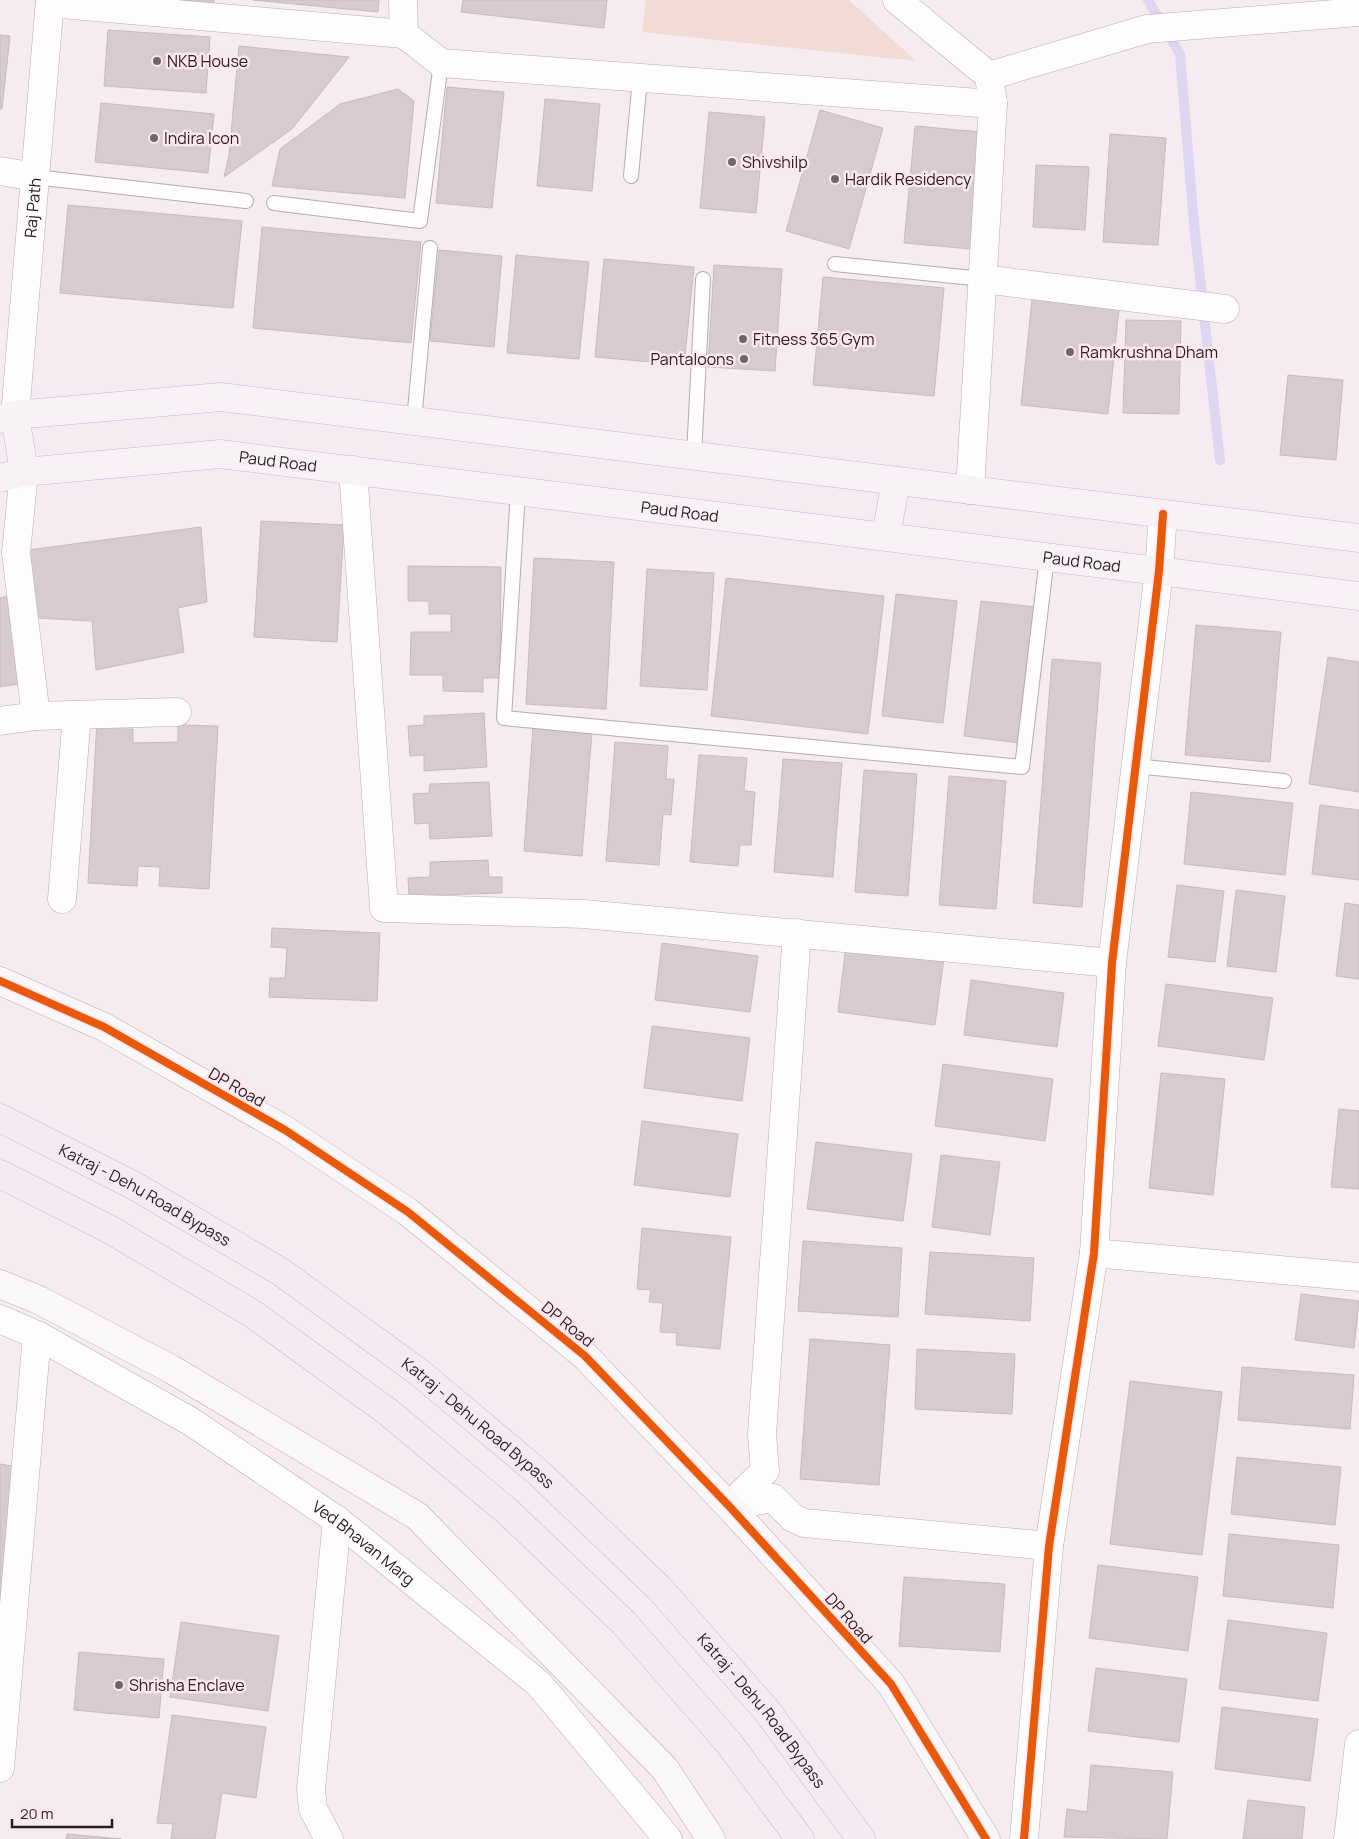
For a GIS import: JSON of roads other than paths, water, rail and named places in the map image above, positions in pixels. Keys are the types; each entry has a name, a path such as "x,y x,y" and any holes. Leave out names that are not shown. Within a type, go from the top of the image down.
{"highway":[{"name":"Katraj - Dehu Road Bypass","path":"0,1118 133,1185 281,1272 420,1373 540,1474 667,1596 767,1711 861,1839"},
{"path":"0,1174 109,1229 253,1314 388,1412 507,1511 624,1623 728,1742 800,1839"}],"main road":[{"path":"12,475 7,417 221,396 1359,538"},
{"name":"Paud Road","path":"12,475 220,454 1359,596"},
{"path":"886,536 896,481"}],"street":[{"path":"403,0 404,34"},
{"path":"897,0 989,76 993,104 970,490"},
{"path":"50,2 404,34 441,63 993,104"},
{"name":"Raj Path","path":"7,417 35,177 50,2"},
{"path":"989,76 1147,29 1359,12"},
{"path":"0,171 35,177"},
{"path":"983,279 1225,309"},
{"path":"353,470 384,908 584,914 1112,963"},
{"path":"12,475 16,553 36,716"},
{"path":"1024,1839 1049,1546 1094,1253 1112,963 1159,571 1163,514"},
{"path":"0,721 36,716 177,712"},
{"path":"62,899 78,715"},
{"path":"730,1506 765,1471 762,1434 796,933"},
{"name":"DP Road","path":"0,981 104,1027 285,1130 408,1212 585,1356 730,1506 891,1684 986,1839"},
{"path":"1094,1253 1359,1277"},
{"path":"0,1284 39,1300 171,1369 417,1516 664,1770 711,1839"},
{"name":"Ved Bhavan Marg","path":"0,1319 37,1335 190,1421 337,1520 539,1684 668,1839"},
{"path":"0,1768 37,1335"},
{"path":"730,1506 773,1498 793,1518 804,1523 1049,1546"},
{"path":"329,1839 313,1809 311,1789 337,1520"},
{"path":"1348,1839 1359,1744"}],"lane":[{"path":"274,203 420,221 441,63"},
{"path":"631,176 640,78"},
{"path":"35,177 246,201"},
{"path":"414,421 430,248"},
{"path":"835,264 983,279"},
{"path":"694,455 703,279"},
{"path":"518,491 504,718 1022,767 1047,557"},
{"path":"1136,766 1284,781"}],"waterway":[{"path":"1148,0 1180,54 1194,224 1220,460"}],"place":[{"name":"NKB House","path":"157,61"},
{"name":"Indira Icon","path":"154,138"},
{"name":"Shivshilp","path":"732,162"},
{"name":"Hardik Residency","path":"835,179"},
{"name":"Fitness 365 Gym","path":"743,339"},
{"name":"Ramkrushna Dham","path":"1070,352"},
{"name":"Pantaloons","path":"744,359"},
{"name":"Shrisha Enclave","path":"119,1685"}]}
